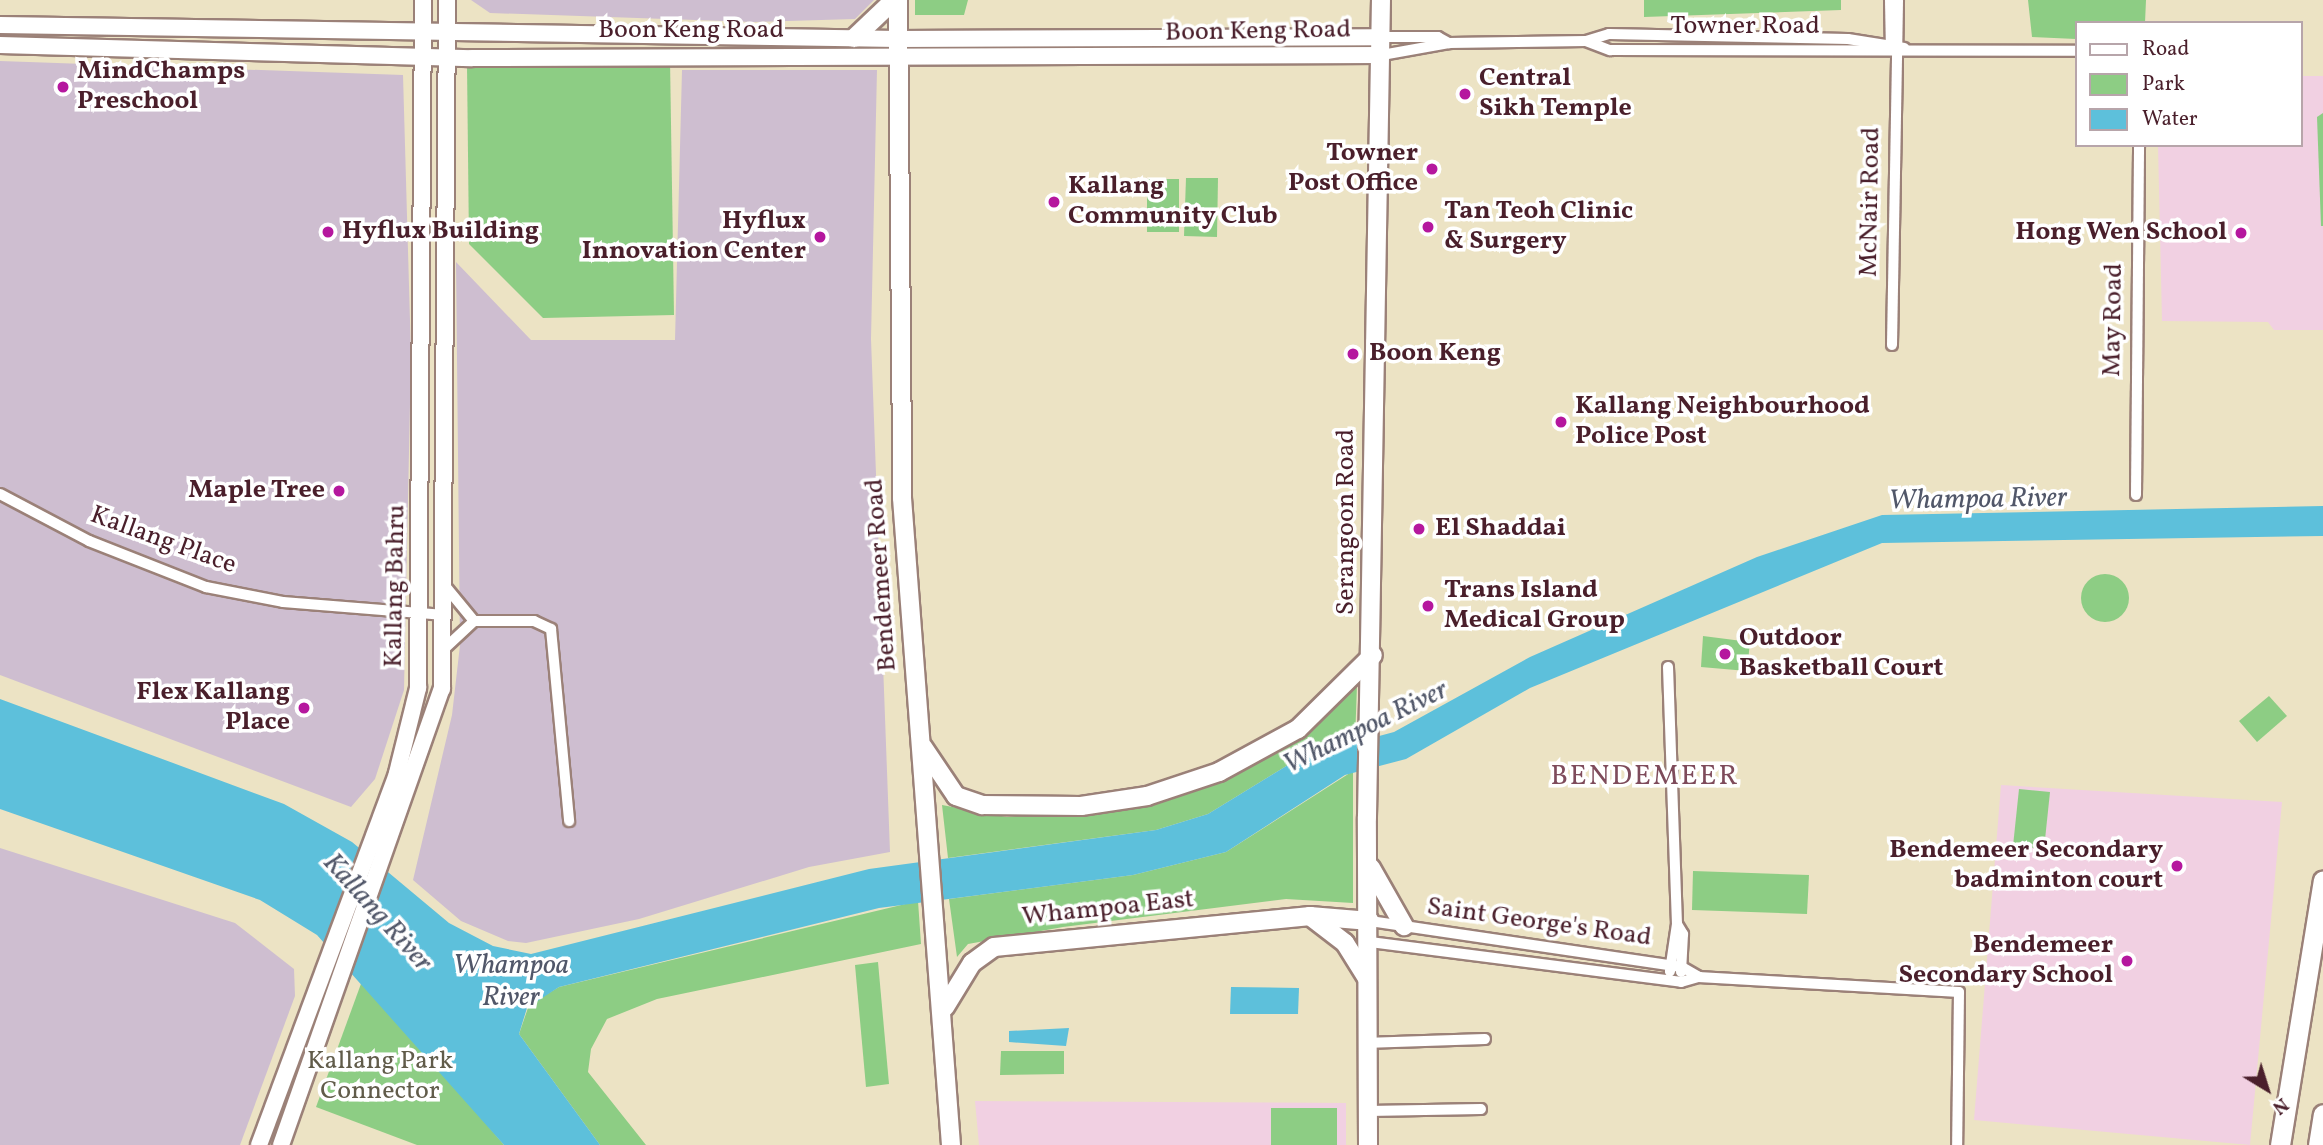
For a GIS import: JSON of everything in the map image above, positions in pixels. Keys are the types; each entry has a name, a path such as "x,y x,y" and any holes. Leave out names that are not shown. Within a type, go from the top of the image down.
{"highway":[{"path":"2280,1145 2323,880"},
{"path":"2318,1145 2323,1114"}],"main road":[{"name":"Kallang Bahru","path":"259,1145 375,833 418,688 421,615 423,0"},
{"name":"Kallang Bahru","path":"281,1145 392,842 442,689 446,587 447,0"},
{"path":"854,38 896,0"},
{"name":"Bendemeer Road","path":"896,0 902,498 944,1011 951,1145"},
{"name":"Serangoon Road","path":"1368,1145 1364,1043 1370,942 1369,780 1381,0"},
{"name":"Boon Keng Road","path":"0,25 448,35 854,38 898,48"},
{"name":"Boon Keng Road","path":"0,44 423,57 898,48 1382,46"},
{"path":"921,744 956,796 982,805 1081,806 1146,796 1219,772 1297,729 1373,655"},
{"path":"1369,865 1404,926"},
{"path":"1310,916 1345,943 1367,980"},
{"name":"Whampoa East","path":"944,1011 972,963 994,947 1310,916 1370,921"}],"street":[{"name":"McNair Road","path":"1890,0 1896,49"},
{"name":"McNair Road","path":"1892,345 1898,0"},
{"name":"Towner Road","path":"1382,46 1586,41 1609,34 1896,49 2074,51"},
{"name":"Towner Road","path":"1382,46 1438,37 1449,43"},
{"name":"May Road","path":"2136,495 2139,147"},
{"name":"Kallang Place","path":"0,494 89,541 206,587 283,602 444,615"},
{"name":"Kallang Bahru","path":"443,652 452,635 474,621 446,587"},
{"path":"474,621 534,621 551,629 569,821"},
{"path":"1668,667 1677,924 1671,944 1681,982"},
{"name":"Saint George's Road","path":"1370,921 1676,966 1699,977"},
{"path":"1669,980 1676,966 1683,934 1677,924"},
{"name":"Saint George's Road","path":"1370,942 1681,982 1699,977 1959,992 1958,1145"},
{"path":"1648,962 1671,944"},
{"path":"1364,1043 1485,1039"},
{"path":"1368,1111 1481,1108"}],"shaded area":[{"path":"471,0 874,0 855,19 753,22 490,13"},
{"path":"0,61 403,75 411,356 404,690 375,779 351,807 0,675"},
{"path":"682,70 877,70 871,339 890,852 809,867 639,919 526,943 508,941 461,921 413,880 452,715 460,645 456,262 531,340 675,340"},
{"name":"Hong Wen School","path":"2302,76 2323,76 2323,330 2274,330 2268,322 2162,321 2158,147 2302,147"},
{"name":"Bendemeer Secondary School","path":"2001,785 2282,802 2250,1145 1974,1120"},
{"path":"0,848 235,923 294,969 295,996 240,1145 0,1145"},
{"path":"975,1101 1346,1103 1346,1145 979,1145"}],"green space":[{"path":"915,0 968,0 964,15 915,15"},
{"path":"1644,0 1841,0 1841,10 1644,17"},
{"path":"2028,0 2146,0 2145,21 2074,21 2074,39 2032,37"},
{"path":"670,60 674,315 543,318 469,244 467,65"},
{"path":"2323,113 2323,226 2321,226 2317,117"},
{"path":"1186,178 1218,178 1217,237 1184,236"},
{"path":"1147,179 1179,179 1179,232 1147,232"},
{"path":"2105,574 2122,581 2129,598 2122,615 2105,622 2088,615 2081,598 2088,581"},
{"name":"Outdoor Basketball Court","path":"1703,636 1750,642 1747,671 1701,667"},
{"path":"1357,685 1355,741 1301,757 1208,814 1156,830 948,858 942,805 1007,817 1131,803 1322,717"},
{"path":"2269,696 2287,716 2257,742 2239,721"},
{"path":"1353,771 1353,903 1286,899 1063,927 968,944 957,957 949,899 1133,875 1226,852"},
{"path":"2019,789 2050,792 2044,849 2013,846"},
{"path":"1693,871 1809,875 1807,914 1692,910"},
{"name":"Kallang Park Connector","path":"918,901 921,944 657,999 607,1019 591,1049 588,1072 646,1145 600,1145 519,1034 529,1005 559,987"},
{"path":"878,962 889,1084 866,1087 855,965"},
{"name":"Kallang Park Connector","path":"362,981 504,1145 417,1145 316,1107"},
{"path":"1001,1051 1064,1051 1064,1074 1000,1075"},
{"path":"1271,1108 1337,1108 1337,1145 1271,1145"}],"water":[{"path":"2323,506 2323,536 1882,543 1530,688 1406,759 1345,775 1226,852 1133,875 879,908 559,987 527,1008 519,1034 600,1145 504,1145 317,935 260,900 0,809 0,699 284,804 352,842 449,923 493,946 531,954 869,869 1156,830 1208,814 1301,757 1394,732 1530,657 1757,557 1882,515"},
{"path":"1231,987 1299,988 1298,1014 1230,1014"},
{"path":"1069,1028 1066,1046 1009,1042 1009,1031"}],"place":[{"name":"MindChamps Preschool","path":"63,87"},
{"name":"Central Sikh Temple","path":"1465,94"},
{"name":"Towner Post Office","path":"1432,169"},
{"name":"Kallang Community Club","path":"1054,202"},
{"name":"Tan Teoh Clinic & Surgery","path":"1428,227"},
{"name":"Hyflux Building","path":"328,232"},
{"name":"Hong Wen School","path":"2241,233"},
{"name":"Hyflux Innovation Center","path":"820,237"},
{"name":"Boon Keng","path":"1353,354"},
{"name":"Kallang Neighbourhood Police Post","path":"1561,422"},
{"name":"Maple Tree","path":"339,491"},
{"name":"El Shaddai","path":"1419,529"},
{"name":"Trans Island Medical Group","path":"1428,606"},
{"name":"Outdoor Basketball Court","path":"1725,654"},
{"name":"Flex Kallang Place","path":"304,708"},
{"name":"Bendemeer Secondary badminton court","path":"2177,866"},
{"name":"Bendemeer Secondary School","path":"2127,961"}],"district":[{"name":"BENDEMEER","path":"1645,777"}],"water label":[{"name":"Whampoa River","path":"1978,500"},
{"name":"Whampoa River","path":"1366,728"},
{"name":"Kallang River","path":"377,913"},
{"name":"Whampoa River","path":"511,982"}]}
